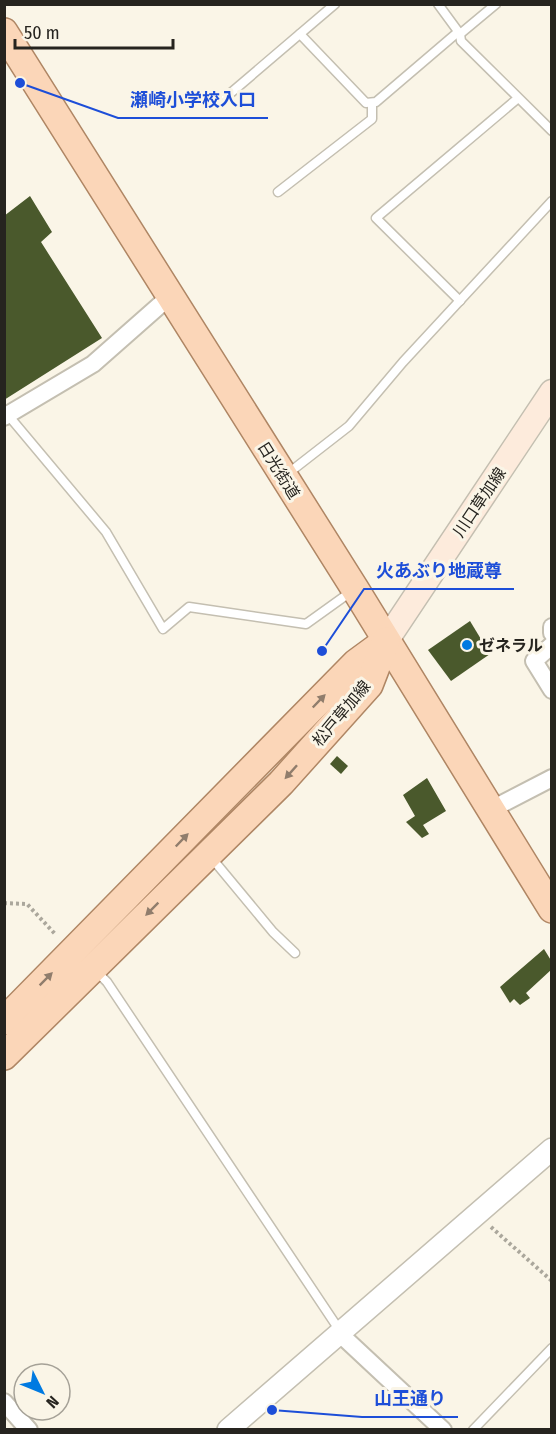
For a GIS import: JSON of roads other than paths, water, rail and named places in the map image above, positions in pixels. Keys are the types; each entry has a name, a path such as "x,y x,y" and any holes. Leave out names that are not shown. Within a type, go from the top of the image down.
{"main road":[{"name":"日光街道","path":"4,32 552,909"},
{"name":"川口草加線","path":"386,641 550,398"},
{"name":"松戸草加線","path":"4,1056 281,783 369,685 386,641"},
{"name":"松戸草加線","path":"4,1021 356,663 386,641"}],"street":[{"path":"6,416 93,364 169,297"},
{"path":"552,627 552,633"},
{"path":"552,645 534,661 552,690"},
{"path":"490,810 552,778"},
{"path":"228,1430 552,1149"},
{"path":"340,1332 443,1430"},
{"path":"4,1402 29,1430"}],"lane":[{"path":"226,98 335,4"},
{"path":"438,4 459,33 461,41 517,99 552,131"},
{"path":"300,34 366,103 372,103 496,4"},
{"path":"460,301 376,218 517,99"},
{"path":"278,192 372,118 372,103"},
{"path":"283,477 349,426 403,362 552,201"},
{"path":"6,416 106,532 163,629 189,607 306,624 354,589"},
{"path":"208,854 273,932 296,953"},
{"path":"92,968 106,982 340,1332"},
{"path":"473,1430 552,1348"}],"place":[{"name":"瀬崎小学校入口","path":"20,83"},
{"name":"ゼネラル","path":"467,645"},
{"name":"火あぶり地蔵尊","path":"322,651"},
{"name":"山王通り","path":"272,1410"}]}
